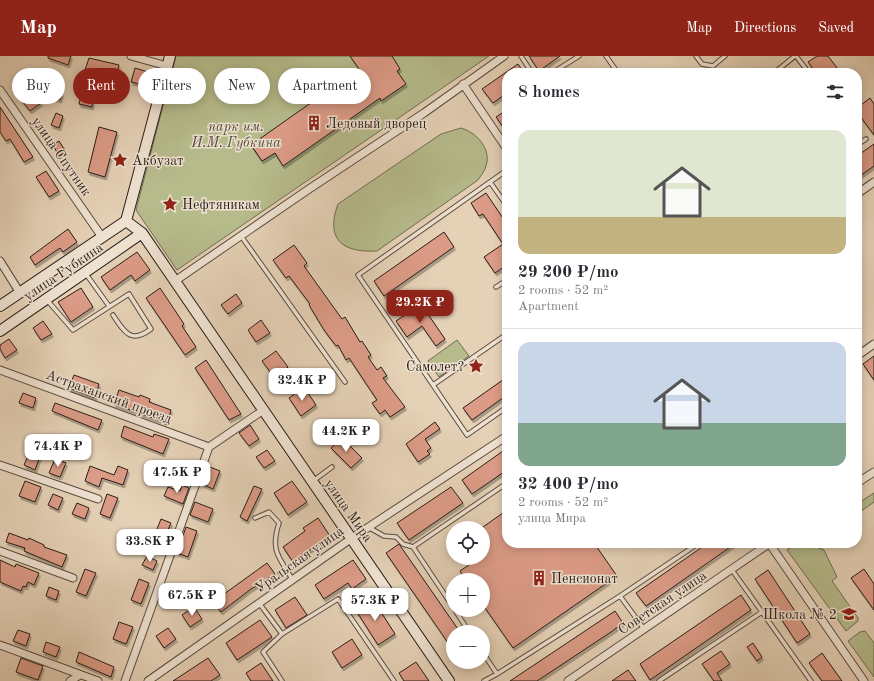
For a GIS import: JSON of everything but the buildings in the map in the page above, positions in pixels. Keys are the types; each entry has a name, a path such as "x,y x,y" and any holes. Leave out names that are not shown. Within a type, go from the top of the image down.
{"street":[{"path":"131,56 167,66"},
{"path":"126,221 170,56"},
{"path":"175,281 424,113 462,84 504,56"},
{"path":"462,84 502,142"},
{"name":"улица Спутник","path":"0,90 102,237"},
{"path":"862,190 874,182"},
{"name":"улица Мира","path":"126,221 142,233 262,411 352,538 449,681"},
{"name":"улица Губкина","path":"0,306 126,221"},
{"name":"улица Губкина","path":"0,331 46,299 86,274 142,233"},
{"path":"0,261 20,293"},
{"path":"862,352 874,344"},
{"name":"Астраханский проезд","path":"0,370 209,447"},
{"path":"125,681 209,447 262,411"},
{"name":"Уральская улица","path":"148,681 368,527 502,439"},
{"path":"0,465 98,499"},
{"path":"862,480 874,472"},
{"name":"Советская улица","path":"568,681 762,548"},
{"path":"772,548 864,681"},
{"path":"0,551 73,578"},
{"path":"0,645 98,681"},
{"path":"70,681 80,675"}],"lane":[{"path":"521,56 529,68"},
{"path":"560,68 579,56"},
{"path":"606,56 614,68"},
{"path":"696,56 702,64 713,66 725,56"},
{"path":"780,68 795,56 805,68"},
{"path":"862,140 866,139"},
{"path":"502,174 358,275 467,435 502,410"},
{"path":"490,182 502,199"},
{"path":"241,236 345,382"},
{"path":"86,274 109,306"},
{"path":"496,287 502,283"},
{"path":"46,299 73,330 129,294 151,329 141,336 130,336 113,315"},
{"path":"433,385 502,337"},
{"path":"312,481 332,467"},
{"path":"413,547 502,486"},
{"path":"254,518 269,512 279,524 276,535 276,552 292,579"},
{"path":"368,527 384,536 396,537 403,544 413,547 446,596"},
{"path":"484,681 620,596 692,548"},
{"path":"732,570 811,681"},
{"path":"620,596 644,629"},
{"path":"282,681 263,652 282,634 338,599 394,681"},
{"path":"259,603 282,634"},
{"path":"659,681 762,612"},
{"path":"490,664 497,674"}],"green space":[{"name":"парк им. И.М. Губкина","path":"176,56 489,56 177,270 136,210 164,104 206,104 206,68 173,68"},
{"path":"461,128 477,137 487,153 484,171 478,180 377,251 354,249 346,246 340,241 335,235 334,226 338,204 441,134"},
{"path":"457,340 469,356 439,377 428,361"},
{"path":"874,493 874,502 862,510 862,501"},
{"path":"790,548 819,548 824,550 837,577 832,581 858,618 858,621 846,631 787,550"},
{"path":"865,631 874,643 874,677 848,641 860,632"}],"place":[{"name":"Ледовый дворец","path":"314,123"},
{"name":"Акбузат","path":"120,160"},
{"name":"Нефтяникам","path":"170,204"},
{"name":"Самолет?","path":"476,366"},
{"name":"Пенсионат","path":"539,578"},
{"name":"Школа № 2","path":"849,614"}]}
